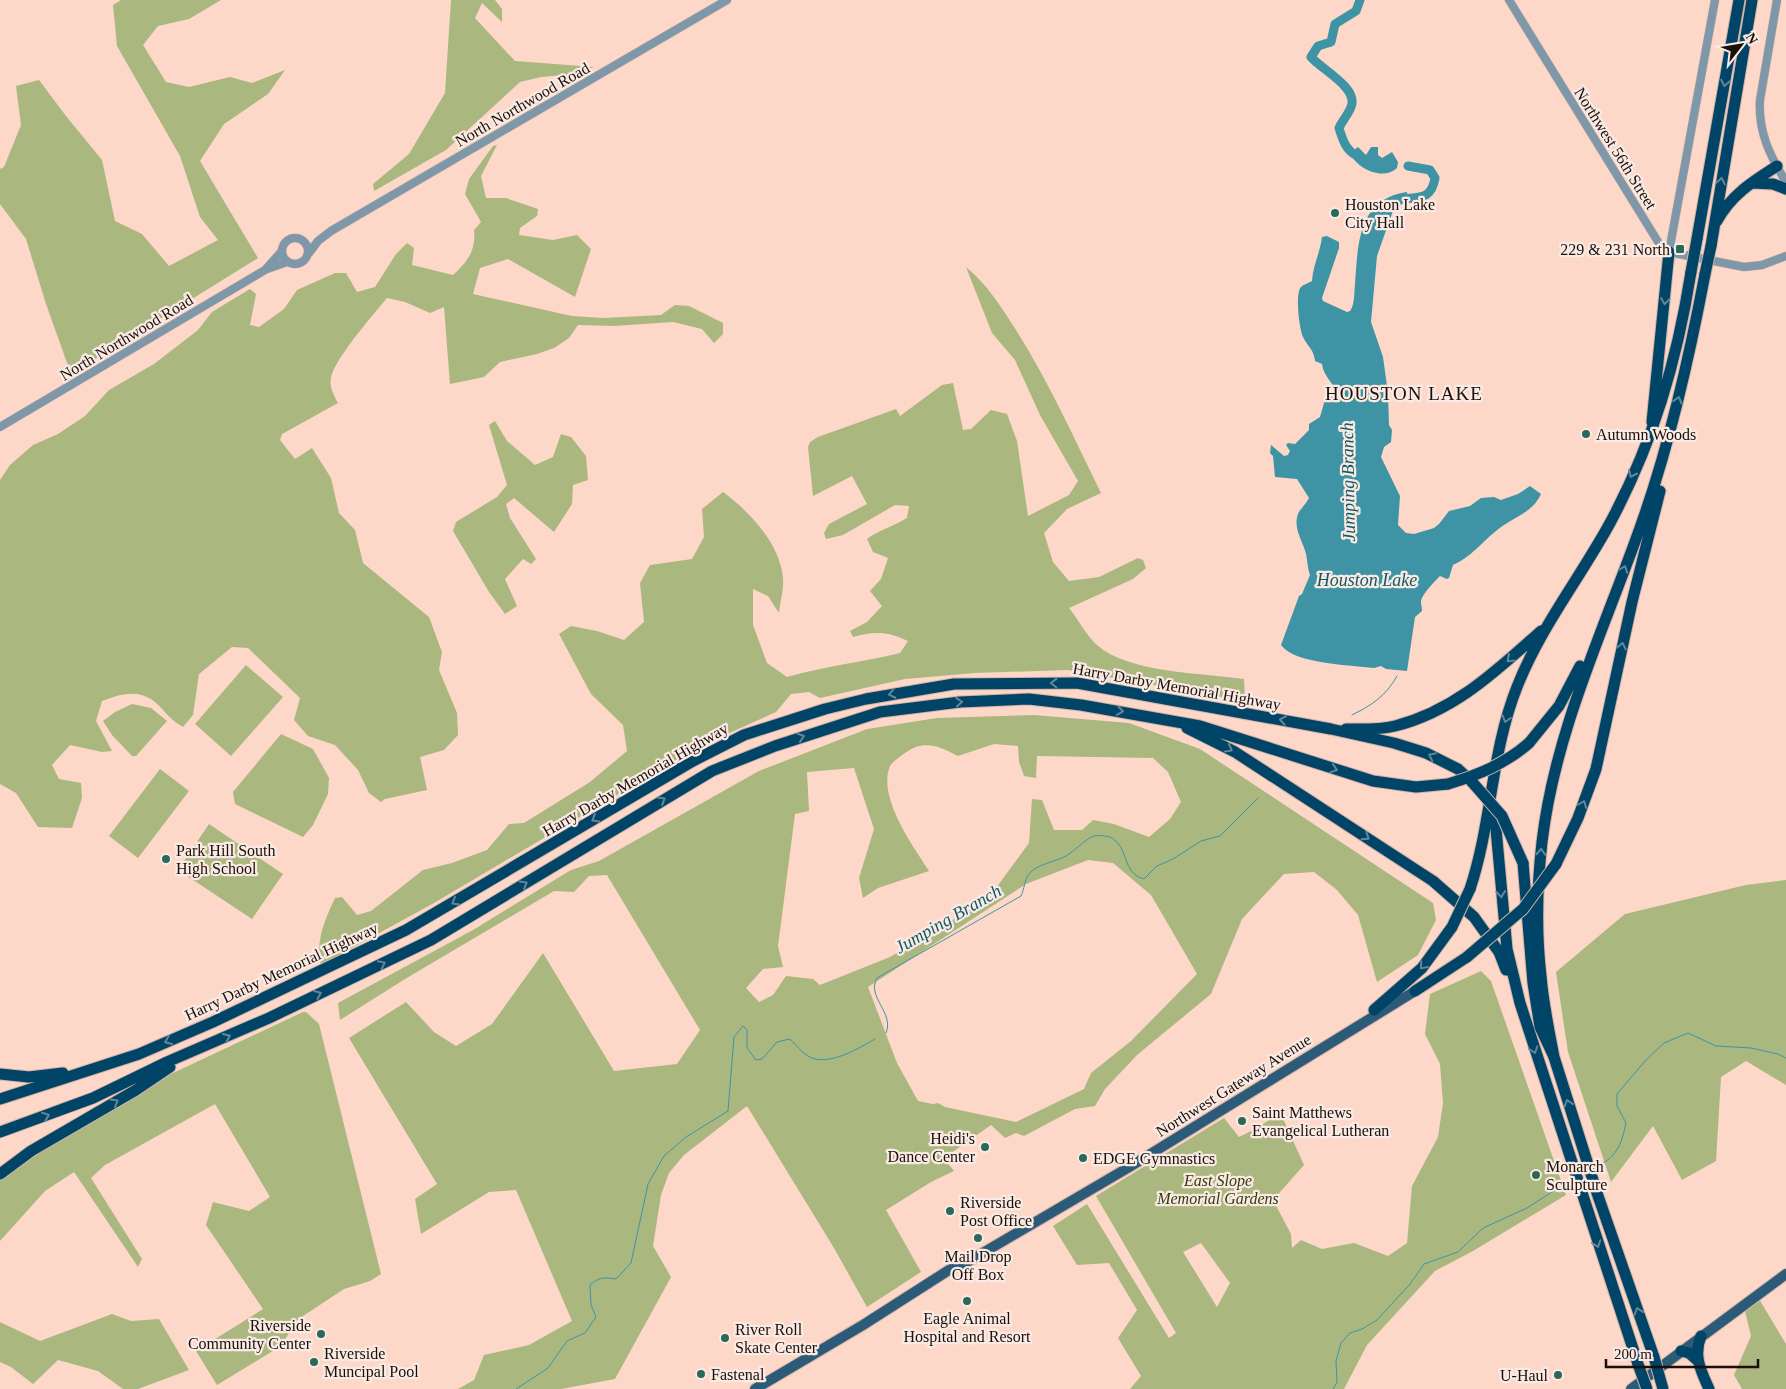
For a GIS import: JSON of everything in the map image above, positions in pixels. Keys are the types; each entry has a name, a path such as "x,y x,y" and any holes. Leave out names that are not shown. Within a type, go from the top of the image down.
{"highway":[{"path":"1374,1010 1422,968 1452,926 1470,889 1483,844 1499,752 1512,699 1546,626 1610,522 1652,429 1672,368 1682,327 1739,0"},
{"path":"1663,1389 1654,1357 1597,1194 1554,1057 1540,976 1538,918 1542,843 1564,737 1607,614 1641,525 1661,464 1689,360 1711,246 1752,0"},
{"path":"1713,229 1729,200 1750,183 1777,166"},
{"path":"1750,183 1773,184 1786,189"},
{"path":"1652,429 1669,252"},
{"path":"1415,991 1467,957 1522,909 1556,864 1578,818 1596,769 1632,602 1662,480 1661,464"},
{"path":"1170,720 1200,726 1373,781 1416,787 1448,784 1498,765 1528,743 1559,706 1594,634 1607,614"},
{"path":"1331,729 1394,726 1444,708 1495,673 1546,626"},
{"name":"Harry Darby Memorial Highway","path":"0,1098 147,1051 297,983 406,930 693,761 744,735 825,709 866,699 954,684 1077,683 1331,729"},
{"name":"Harry Darby Memorial Highway","path":"0,1132 93,1098 338,986 431,940 712,771 755,753 880,712 960,702 1030,700 1129,712 1170,720"},
{"path":"1170,720 1235,752 1433,881 1474,917 1499,952 1520,1003"},
{"path":"1331,729 1426,753 1458,769 1502,816 1523,862 1533,983 1540,1027 1554,1057"},
{"path":"1493,793 1507,949 1520,1003 1567,1153 1647,1389"},
{"path":"0,1174 31,1151 136,1090 197,1049"},
{"path":"0,1074 30,1078 92,1070"},
{"path":"1701,1336 1697,1350 1698,1361 1709,1389"},
{"path":"1681,1351 1698,1361"}],"main road":[{"name":"Northwest Gateway Avenue","path":"1340,1036 1350,1032 1415,991"},
{"name":"Northwest Gateway Avenue","path":"755,1389 863,1325 948,1270 969,1261 1131,1166 1340,1036 1374,1010"},
{"path":"1631,1389 1786,1274"}],"street":[{"name":"North Northwood Road","path":"308,253 318,241 331,231 727,0"},
{"name":"Northwest 56th Street","path":"1509,0 1660,245 1669,252"},
{"path":"1715,0 1669,252 1732,266 1762,265 1786,256"},
{"path":"1777,0 1760,104 1763,135 1786,182"},
{"name":"North Northwood Road","path":"300,239 314,238 331,231"},
{"path":"300,239 307,245 308,253 306,259 299,264 287,262 282,251 289,240 300,239"},
{"name":"North Northwood Road","path":"265,270 282,251"},
{"name":"North Northwood Road","path":"0,426 265,270 287,262"}],"green space":[{"path":"121,0 221,0 189,19 158,26 143,45 166,82 189,87 230,77 252,83 285,70 268,94 224,124 200,161 258,258 71,374 46,304 26,239 0,204 0,169 4,167 21,125 16,86 39,80 102,160 115,221 142,234 169,266 218,240 200,217 180,156 117,46 113,5"},
{"path":"451,0 495,0 502,9 502,22 482,3 475,18 515,61 594,67 575,74 541,77 520,82 446,150 374,191 373,184 409,154 445,93"},
{"path":"497,145 481,176 486,198 506,198 538,209 537,216 520,228 519,235 553,240 577,235 591,249 575,297 508,259 480,268 473,294 572,316 603,318 661,315 675,305 689,306 723,323 723,334 714,343 702,329 673,322 614,326 578,325 569,338 554,348 537,354 500,362 484,377 450,384 444,307 430,313 405,302 387,298 356,335 341,356 332,374 331,386 338,403 282,434 280,440 295,459 312,448 331,478 339,513 355,530 363,563 429,617 442,652 439,670 457,713 458,735 444,750 420,757 427,790 385,799 381,802 369,793 358,770 335,745 308,736 294,720 300,698 248,648 232,647 199,674 193,715 183,727 151,699 139,694 126,694 102,701 96,721 112,751 102,752 70,745 52,765 59,779 81,783 82,798 72,828 38,827 16,793 0,784 0,480 10,465 33,445 58,434 85,416 109,390 154,364 198,330 212,312 250,289 256,294 250,325 259,327 284,309 297,290 335,273 346,273 357,292 375,287 396,254 407,243 414,248 412,265 453,275 470,255 474,244 474,230 481,222 465,194 469,179 493,146"},
{"path":"966,267 994,297 1028,350 1061,410 1101,493 1067,509 1044,533 1053,562 1069,581 1099,577 1138,558 1143,560 1146,568 1133,579 1069,608 1093,641 1110,654 1127,661 1166,670 1244,679 1245,701 1068,670 975,673 905,679 820,698 809,692 791,694 776,712 698,747 434,903 321,965 319,956 320,939 335,898 342,897 357,915 371,911 423,870 452,863 487,850 509,824 524,823 590,782 627,751 623,725 591,694 559,634 571,626 597,631 624,640 644,622 640,583 650,565 692,559 704,537 702,509 723,492 743,509 762,530 770,541 781,565 783,582 779,613 768,596 753,589 753,625 767,663 787,677 900,653 908,641 894,635 881,633 853,637 850,631 867,622 882,606 870,591 881,579 888,558 873,552 867,539 907,518 909,506 895,505 843,535 826,539 824,533 829,524 867,504 852,476 813,496 808,447 810,442 818,437 896,409 900,416 942,385 953,383 963,430 971,429 991,410 1007,414 1017,441 1028,516 1069,495 1078,481 1040,415 1015,360 992,333"},
{"path":"495,421 507,441 535,465 553,457 561,434 571,437 586,456 588,480 573,485 572,504 554,532 514,498 506,504 510,518 536,559 531,564 523,559 505,579 517,606 505,614 489,592 453,531 456,522 497,497 507,485 489,425"},
{"path":"246,665 283,697 231,756 195,724"},
{"path":"132,704 151,708 167,721 136,756 132,756 112,735 103,721 115,712"},
{"path":"1034,715 1129,723 1200,749 1433,903 1436,920 1418,955 1377,982 1358,915 1337,890 1314,872 1284,874 1242,919 1211,994 1137,1055 1105,1089 1095,1106 1075,1109 1024,1136 1016,1133 1005,1138 991,1125 944,1158 954,1171 931,1182 886,1210 921,1272 867,1307 834,1248 747,1106 684,1155 669,1173 661,1195 653,1246 671,1277 615,1379 561,1389 458,1389 474,1380 484,1355 529,1345 572,1321 516,1190 489,1192 421,1234 415,1199 437,1184 349,1038 406,1002 434,1032 456,1046 492,1024 543,953 614,1071 677,1064 700,1030 607,875 589,876 574,892 554,891 405,979 340,1020 338,1003 473,930 571,870 599,861 759,771 867,729 937,718","holes":["994,744 1018,746 1019,762 1024,776 1036,778 1037,756 1153,758 1168,772 1181,802 1170,819 1149,837 1114,824 1093,820 1082,830 1054,830 1042,800 1032,799 1029,843 988,899 890,957 820,985 813,979 786,976 773,995 759,1002 746,988 763,969 783,967 778,946 795,814 809,811 807,772 854,768 874,829 859,878 863,898 878,888 929,871 906,835 892,806 887,778 891,764 918,746 938,747 958,756","1088,860 1113,863 1151,895 1197,974 1131,1041 1091,1073 1084,1089 1016,1122 945,1107 938,1103 918,1101 897,1063 868,987 1026,884"]},
{"path":"281,734 313,749 329,778 328,794 313,825 303,837 235,804 233,792"},
{"path":"160,769 189,791 138,858 109,836"},
{"path":"209,824 283,874 252,919 178,870"},
{"path":"1786,880 1786,1085 1746,1061 1721,1077 1716,1161 1682,1180 1653,1126 1611,1182 1568,1052 1556,972 1625,914 1746,885"},
{"name":"East Slope Memorial Gardens","path":"1481,971 1491,981 1566,1195 1473,1251 1435,1271 1367,1345 1344,1389 1130,1389 1141,1376 1118,1338 1137,1310 1109,1263 1077,1265 1053,1226 1087,1204 1169,1338 1176,1333 1096,1196 1224,1118 1239,1137 1259,1127 1280,1112 1304,1165 1273,1200 1291,1234 1292,1248 1301,1240 1322,1249 1354,1243 1388,1256 1407,1243 1412,1186 1438,1137 1443,1103 1440,1064 1425,1034 1430,994","holes":["1201,1243 1230,1283 1217,1307 1183,1252"]},
{"path":"306,1012 319,1024 381,1274 370,1281 344,1289 297,1320 281,1346 217,1385 196,1351 263,1309 206,1225 213,1202 249,1211 270,1197 215,1104 105,1165 91,1178 142,1259 138,1267 74,1172 45,1191 0,1241 0,1177 156,1081"},
{"path":"1759,1299 1786,1344 1786,1389 1742,1389 1734,1375 1751,1336 1745,1311"},
{"path":"112,1314 131,1321 159,1319 189,1370 138,1389 123,1389 98,1371 58,1360 33,1384 11,1367 0,1362 0,1322 40,1341"}],"water":[{"path":"1358,147 1366,155 1371,147 1378,147 1378,155 1382,158 1392,152 1398,162 1397,168 1391,172 1378,173 1364,168 1353,159 1350,153"},
{"name":"Houston Lake","path":"1407,192 1408,201 1394,208 1377,256 1371,322 1383,357 1388,393 1389,425 1392,430 1391,442 1384,447 1381,457 1400,496 1398,525 1406,533 1414,534 1434,528 1449,511 1470,506 1481,498 1494,497 1501,500 1518,494 1530,486 1541,494 1527,511 1502,526 1471,554 1453,565 1449,578 1440,576 1432,584 1422,599 1422,611 1415,617 1407,671 1386,669 1381,666 1374,668 1310,660 1288,651 1281,645 1299,596 1302,594 1310,575 1306,554 1297,526 1299,512 1309,498 1297,479 1275,477 1273,456 1270,453 1271,445 1284,456 1288,455 1290,451 1286,445 1288,443 1295,444 1309,430 1309,424 1320,417 1326,396 1340,397 1325,373 1322,364 1315,361 1312,351 1303,337 1299,319 1299,291 1302,286 1312,281 1322,237 1327,236 1339,242 1339,248 1322,298 1323,301 1347,312 1350,311 1354,301 1358,253 1364,225 1370,213 1379,204 1391,196"}],"waterway":[{"name":"Jumping Branch","path":"1359,157 1348,149 1339,128 1351,107 1350,93 1345,86 1311,57 1318,46 1331,42 1335,24 1356,11 1360,0"},
{"name":"Jumping Branch","path":"1398,200 1422,197 1433,186 1435,178 1430,170 1408,166"},
{"name":"Jumping Branch","path":"1352,715 1378,699 1397,676"},
{"name":"Jumping Branch","path":"886,1033 887,1019 875,992 877,978 1021,896 1028,876 1041,865 1066,856 1091,838 1105,836 1116,841 1121,847 1128,866 1137,876 1144,879 1157,866 1173,859 1201,841 1220,836 1258,798"},
{"name":"Jumping Branch","path":"516,1389 548,1368 567,1341 585,1333 596,1317 591,1305 590,1285 602,1278 616,1279 631,1263 648,1184 664,1156 686,1137 728,1111 734,1037 743,1026 747,1030 747,1048 756,1060 762,1059 777,1042 790,1039 808,1056 823,1060 839,1057 875,1039"},
{"path":"1594,1168 1613,1155 1622,1138 1626,1123 1617,1106 1617,1094 1646,1060 1664,1043 1688,1033 1716,1046 1751,1048 1778,1054 1786,1058"},
{"path":"1333,1389 1337,1382 1336,1361 1341,1343 1350,1333 1362,1329 1377,1320 1410,1284 1424,1264 1458,1252 1483,1228 1527,1208 1572,1179"}],"place":[{"name":"Houston Lake City Hall","path":"1335,213"},
{"name":"229 & 231 North","path":"1680,249"},
{"name":"Autumn Woods","path":"1586,434"},
{"name":"Park Hill South High School","path":"166,859"},
{"name":"Saint Matthews Evangelical Lutheran","path":"1242,1121"},
{"name":"Heidi's Dance Center","path":"985,1147"},
{"name":"EDGE Gymnastics","path":"1083,1158"},
{"name":"Monarch Sculpture","path":"1536,1175"},
{"name":"Riverside Post Office","path":"950,1211"},
{"name":"Mail Drop Off Box","path":"978,1238"},
{"name":"Eagle Animal Hospital and Resort","path":"967,1301"},
{"name":"Riverside Community Center","path":"321,1334"},
{"name":"River Roll Skate Center","path":"725,1338"},
{"name":"Riverside Muncipal Pool","path":"314,1362"},
{"name":"Fastenal","path":"701,1374"},
{"name":"U-Haul","path":"1558,1375"}],"district":[{"name":"HOUSTON LAKE","path":"1404,393"}]}
